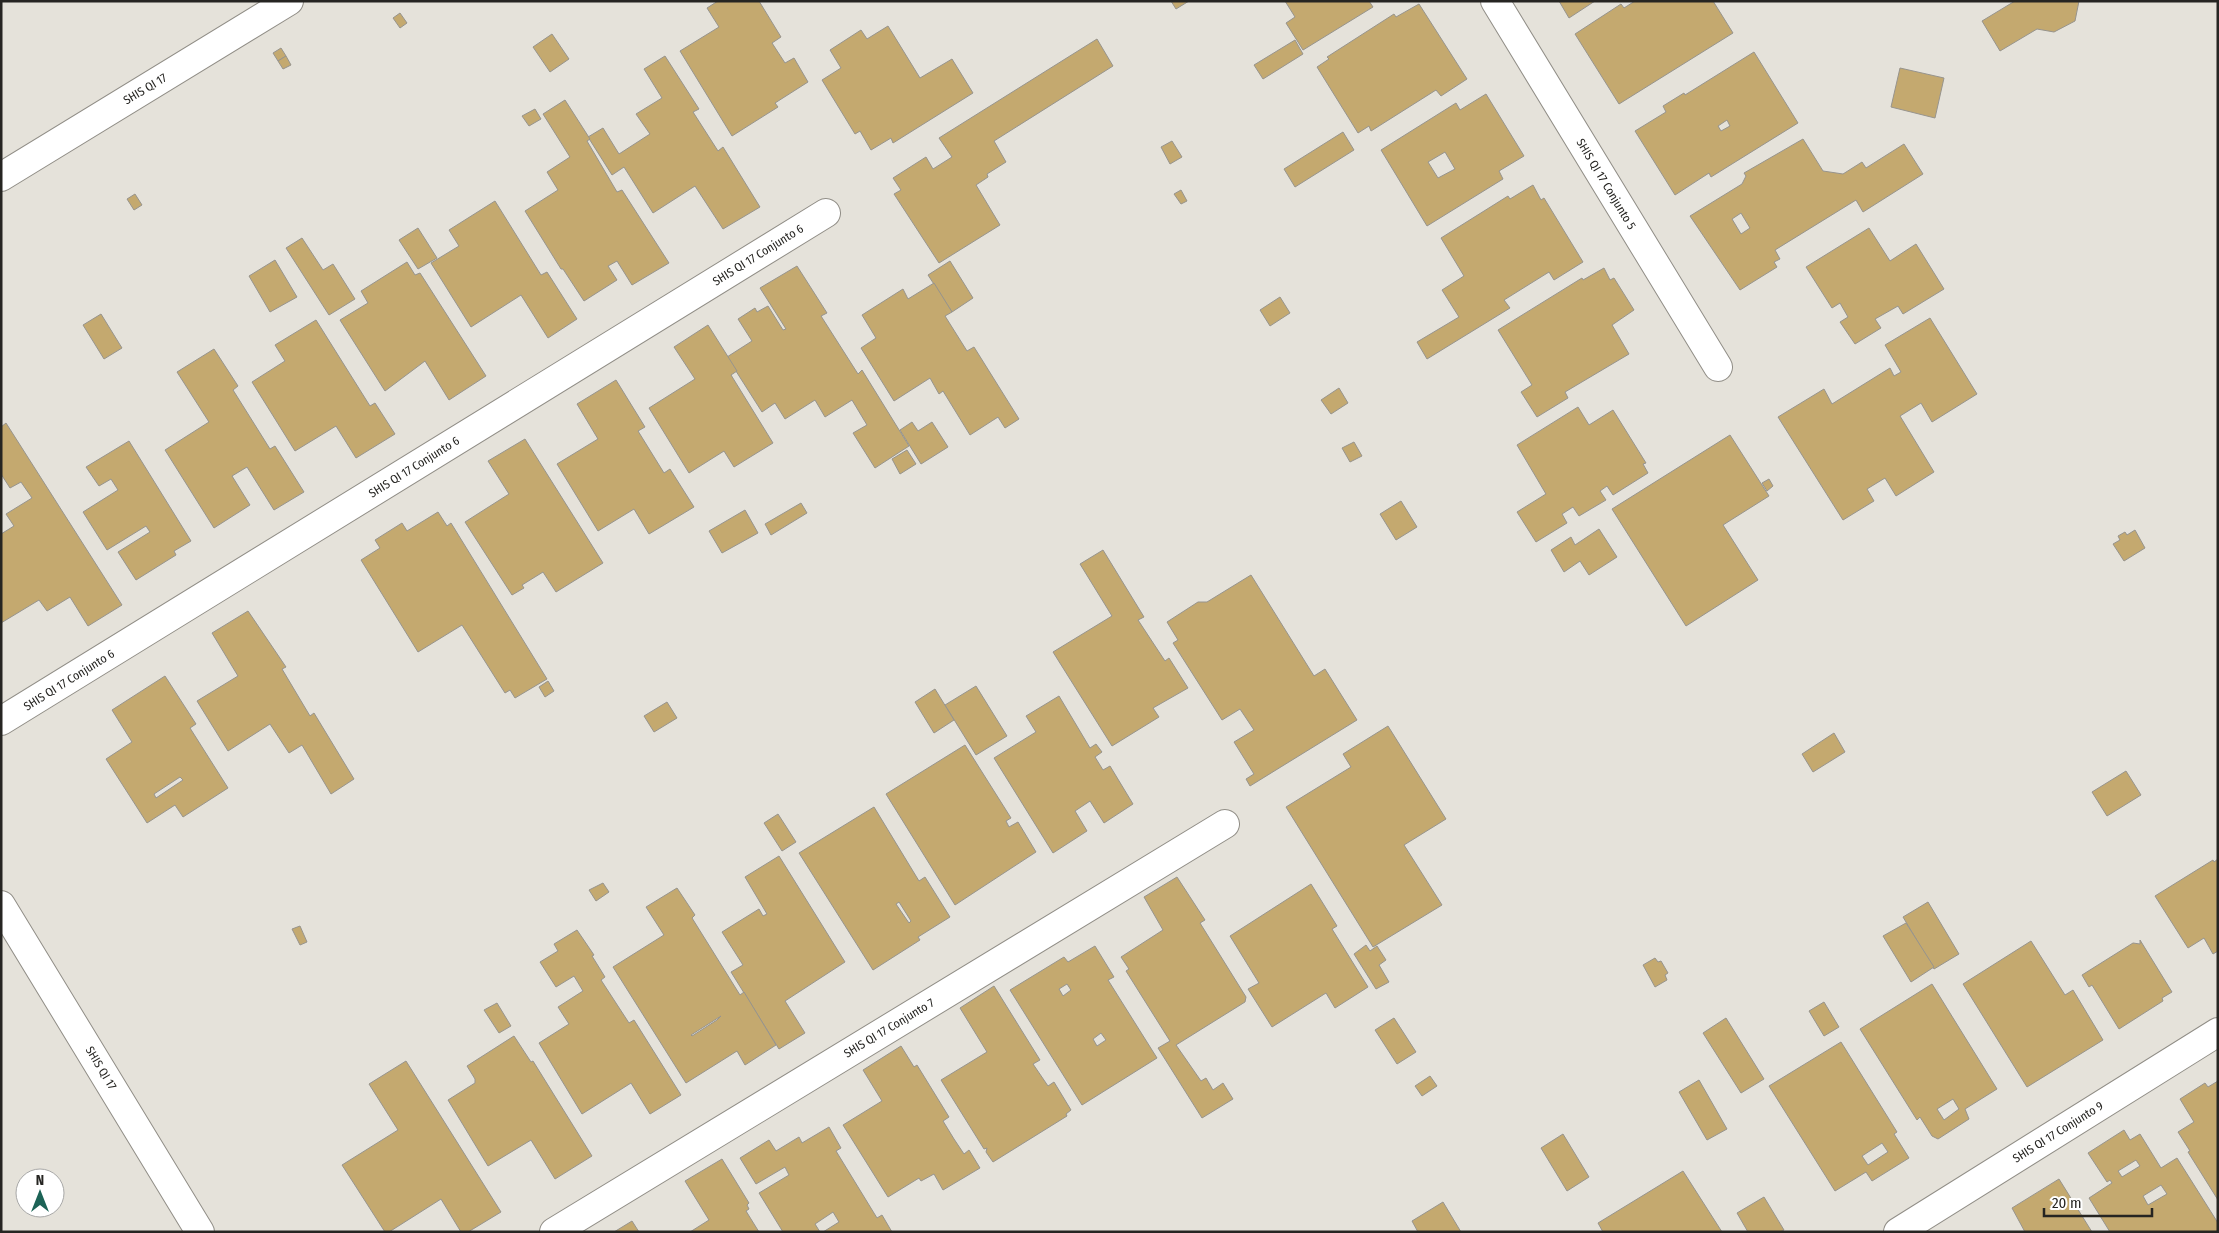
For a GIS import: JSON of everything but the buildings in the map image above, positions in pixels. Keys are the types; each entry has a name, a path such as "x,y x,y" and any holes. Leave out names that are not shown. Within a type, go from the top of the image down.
{"street":[{"name":"SHIS QI 17","path":"1,177 289,1"},
{"name":"SHIS QI 17 Conjunto 5","path":"1495,1 1718,368"},
{"name":"SHIS QI 17 Conjunto 6","path":"1,721 826,213"},
{"name":"SHIS QI 17 Conjunto 7","path":"554,1232 1224,824"},
{"name":"SHIS QI 17","path":"1,905 200,1232"},
{"name":"SHIS QI 17 Conjunto 9","path":"1898,1232 2218,1032"}]}
